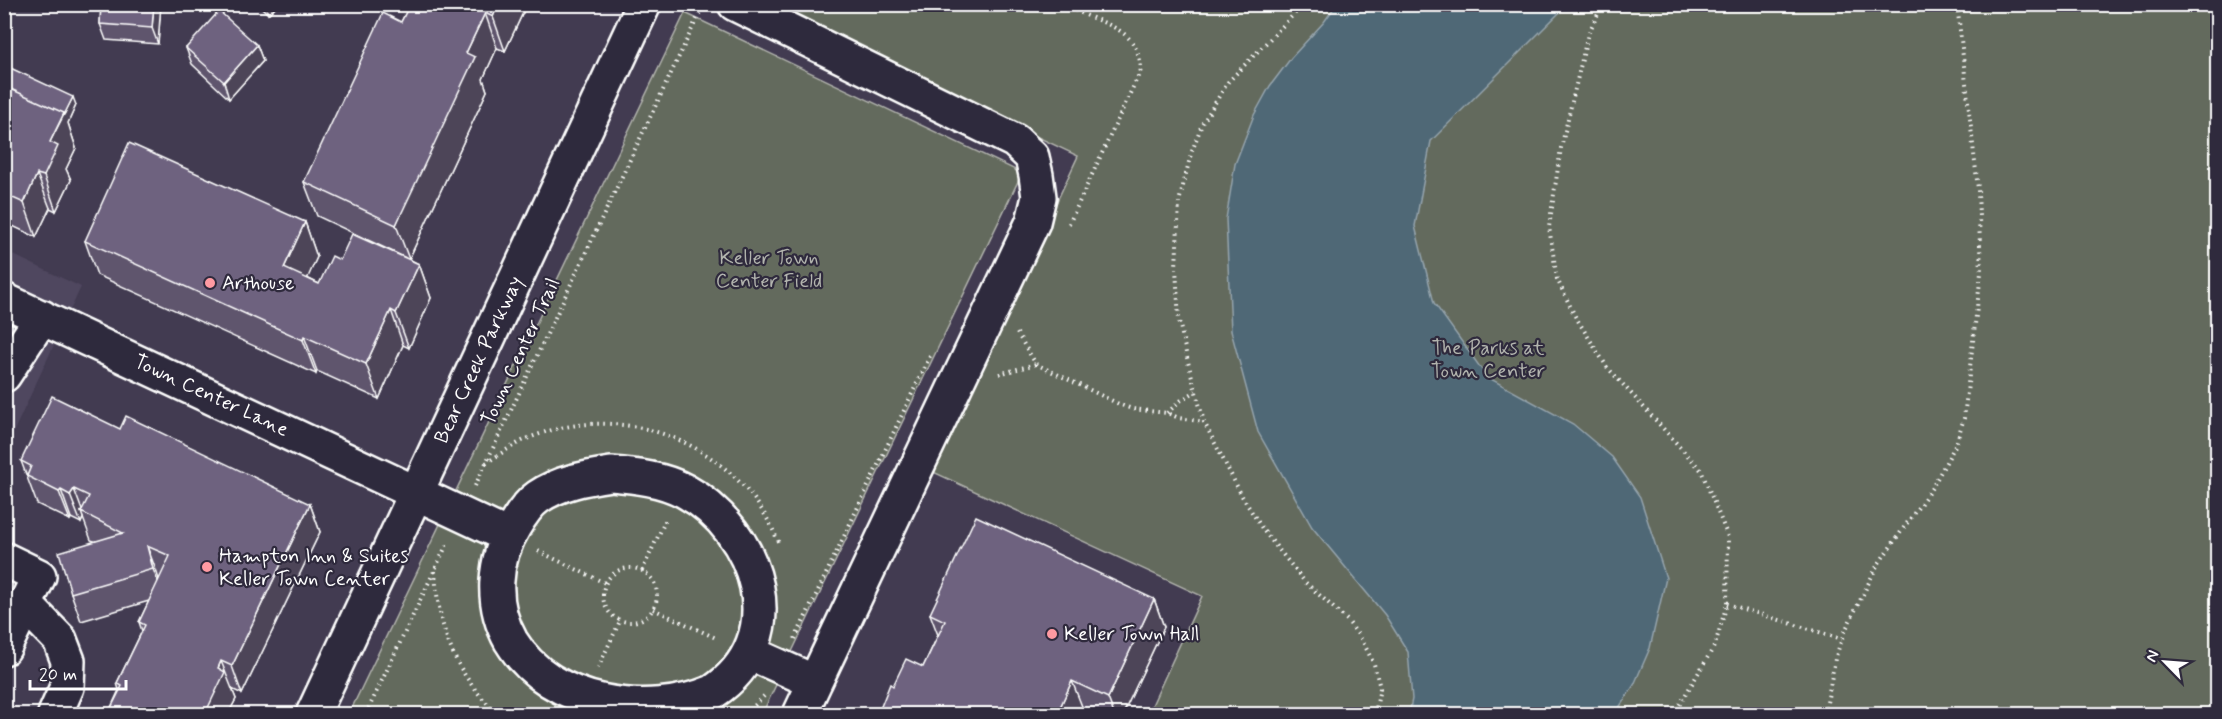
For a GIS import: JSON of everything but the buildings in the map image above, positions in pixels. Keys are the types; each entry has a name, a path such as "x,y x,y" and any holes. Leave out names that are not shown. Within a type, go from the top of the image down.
{"main road":[{"name":"Bear Creek Parkway","path":"313,714 644,4"},
{"path":"735,4 1016,141 1032,157 1039,197 1033,222 800,714"},
{"name":"Town Center Lane","path":"4,300 508,536"},
{"path":"4,375 42,317"},
{"path":"611,474 628,476 661,481 685,491 704,504 727,525 743,546 754,574 759,598 759,626 750,653 715,692 686,707 659,713 631,714 603,709 576,698 550,682 532,666 512,641 500,615 496,585 499,561 508,536 521,515 537,498 581,478 611,474"},
{"path":"4,559 39,576 4,648"},
{"path":"25,604 60,640 68,661 67,687 55,714"},
{"path":"750,653 815,682"}],"path":[{"name":"Town Center Trail","path":"366,714 697,15 705,4"},
{"path":"1065,4 1078,13 1109,24 1126,35 1140,53 1141,70 1066,228"},
{"path":"1304,4 1228,82 1202,124 1191,154 1179,202 1176,268 1179,321 1204,422 1242,496 1263,530 1305,582 1347,620 1362,640 1374,664 1380,688 1375,714"},
{"path":"1603,4 1588,34 1561,148 1550,227 1557,279 1575,316 1607,367 1701,470 1728,537 1727,604 1715,645 1674,714"},
{"path":"1825,714 1835,659 1842,639 1877,566 1933,486 1956,444 1964,418 1981,273 1978,189 1957,4"},
{"path":"1022,322 1017,333 1036,364 1132,409 1167,413 1179,418 1204,422"},
{"path":"790,648 932,352"},
{"path":"999,374 1036,364"},
{"path":"1167,413 1196,391"},
{"path":"508,536 605,583"},
{"path":"625,568 642,571 654,583 657,601 643,620 628,623 620,621 604,606 602,591 605,583 610,576 625,568"},
{"path":"435,570 436,599 453,656 468,681 498,714"},
{"path":"1727,604 1842,639"},
{"path":"653,609 750,653"}],"shaded area":[{"path":"5,251 81,287 5,450"}],"green space":[{"name":"The Parks at Town Center","path":"759,5 2217,5 2217,714 1148,714 1202,596 931,471 1078,156"},
{"name":"Keller Town Center Field","path":"685,13 1022,173 762,714 349,714"}],"water":[{"path":"1336,5 1566,5 1431,141 1415,226 1434,303 1487,377 1573,424 1612,457 1640,497 1666,578 1650,648 1634,685 1615,714 1409,714 1412,699 1408,652 1385,615 1312,527 1258,432 1231,331 1226,219 1235,164 1254,115 1270,86"}],"place":[{"name":"Arthouse","path":"210,283"},
{"name":"Hampton Inn & Suites Keller Town Center","path":"207,567"},
{"name":"Keller Town Hall","path":"1052,634"}]}
